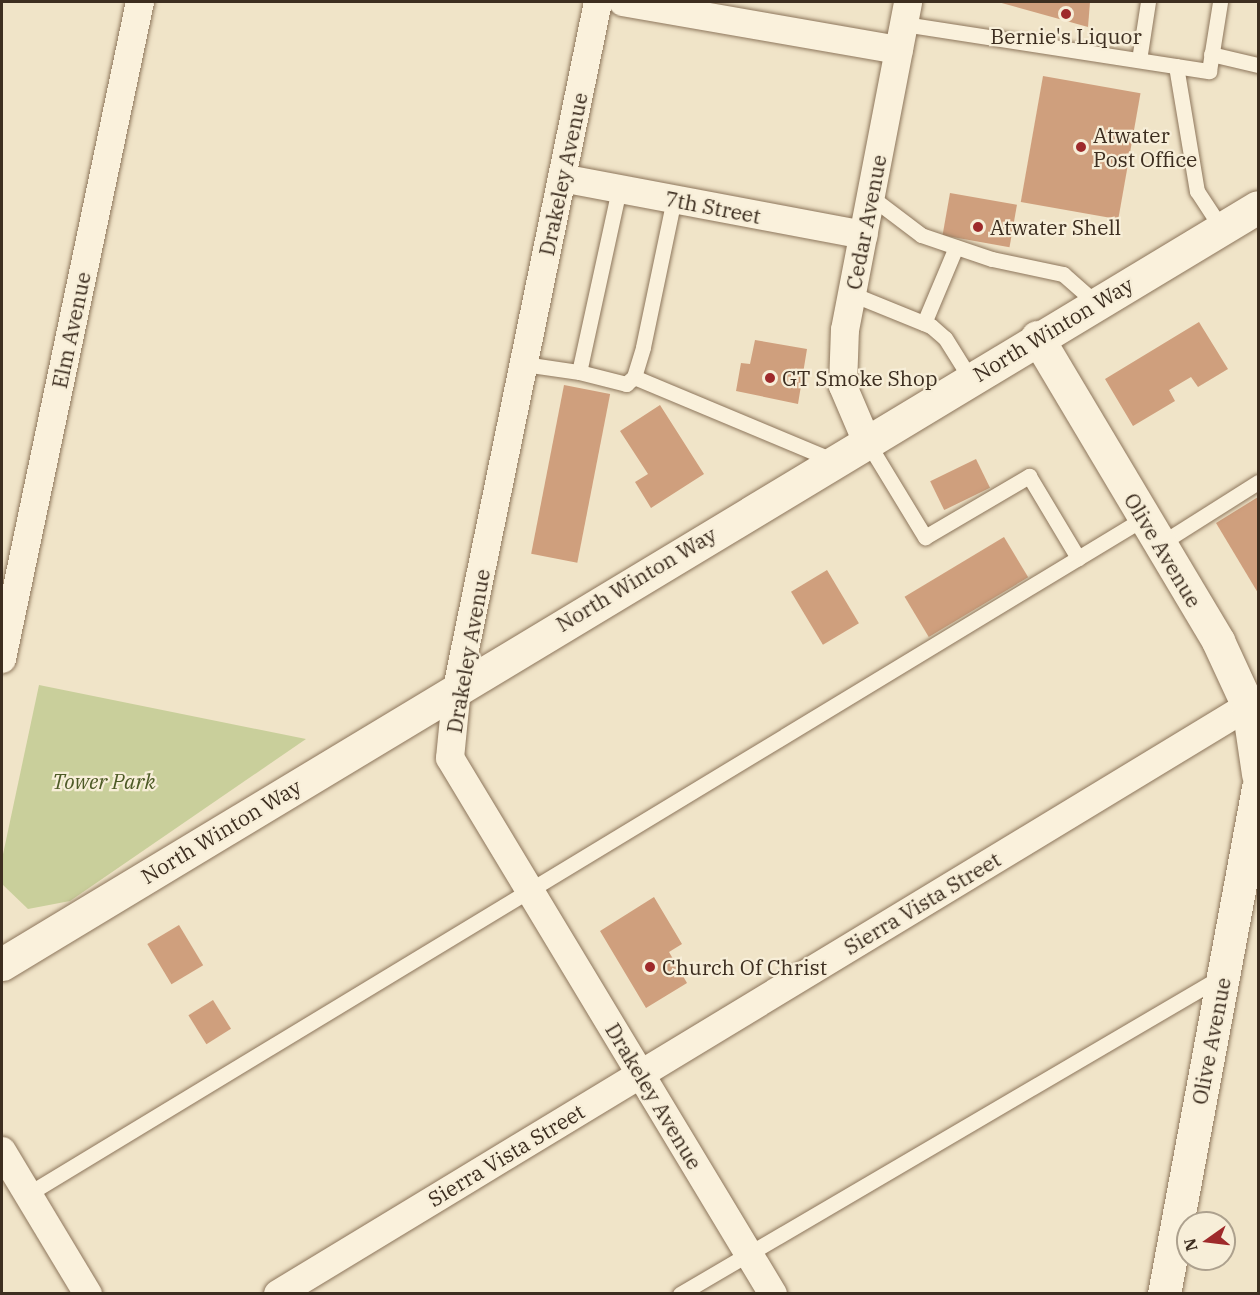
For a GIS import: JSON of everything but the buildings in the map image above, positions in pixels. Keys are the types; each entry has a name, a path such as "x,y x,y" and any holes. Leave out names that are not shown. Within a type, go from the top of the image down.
{"main road":[{"name":"North Winton Way","path":"6,953 457,688 832,460 1258,207"},
{"name":"Olive Avenue","path":"1038,337 1253,703 1258,774"},
{"name":"Olive Avenue","path":"1164,1293 1258,788"}],"street":[{"name":"Elm Avenue","path":"2,659 140,2"},
{"name":"Drakeley Avenue","path":"598,2 457,688 450,758 773,1293"},
{"path":"623,2 903,25"},
{"name":"Cedar Avenue","path":"866,440 843,386 845,330 903,25"},
{"name":"7th Street","path":"562,178 864,235"},
{"name":"Sierra Vista Street","path":"278,1293 1253,703"},
{"path":"2,1151 88,1293"}],"lane":[{"path":"1139,60 1148,2"},
{"path":"903,25 1209,71 1220,2"},
{"path":"1211,54 1258,64"},
{"path":"1176,66 1197,191 1222,229"},
{"path":"579,372 619,189"},
{"path":"871,197 921,235 956,247 1063,274 1096,303"},
{"path":"524,364 579,372 627,384 634,377 674,200"},
{"path":"924,323 956,247"},
{"path":"852,294 924,323 945,338 970,378"},
{"path":"634,377 832,460"},
{"path":"866,440 925,537 1029,476 1078,558"},
{"path":"28,1194 1078,558 1152,531 1258,482"},
{"path":"680,1293 1223,976"}],"green space":[{"name":"Tower Park","path":"39,685 306,739 70,901 28,909 2,884 2,859"}],"place":[{"name":"Bernie's Liquor","path":"1066,14"},
{"name":"Atwater Post Office","path":"1081,147"},
{"name":"Atwater Shell","path":"978,227"},
{"name":"GT Smoke Shop","path":"770,378"},
{"name":"Church Of Christ","path":"650,967"}]}
